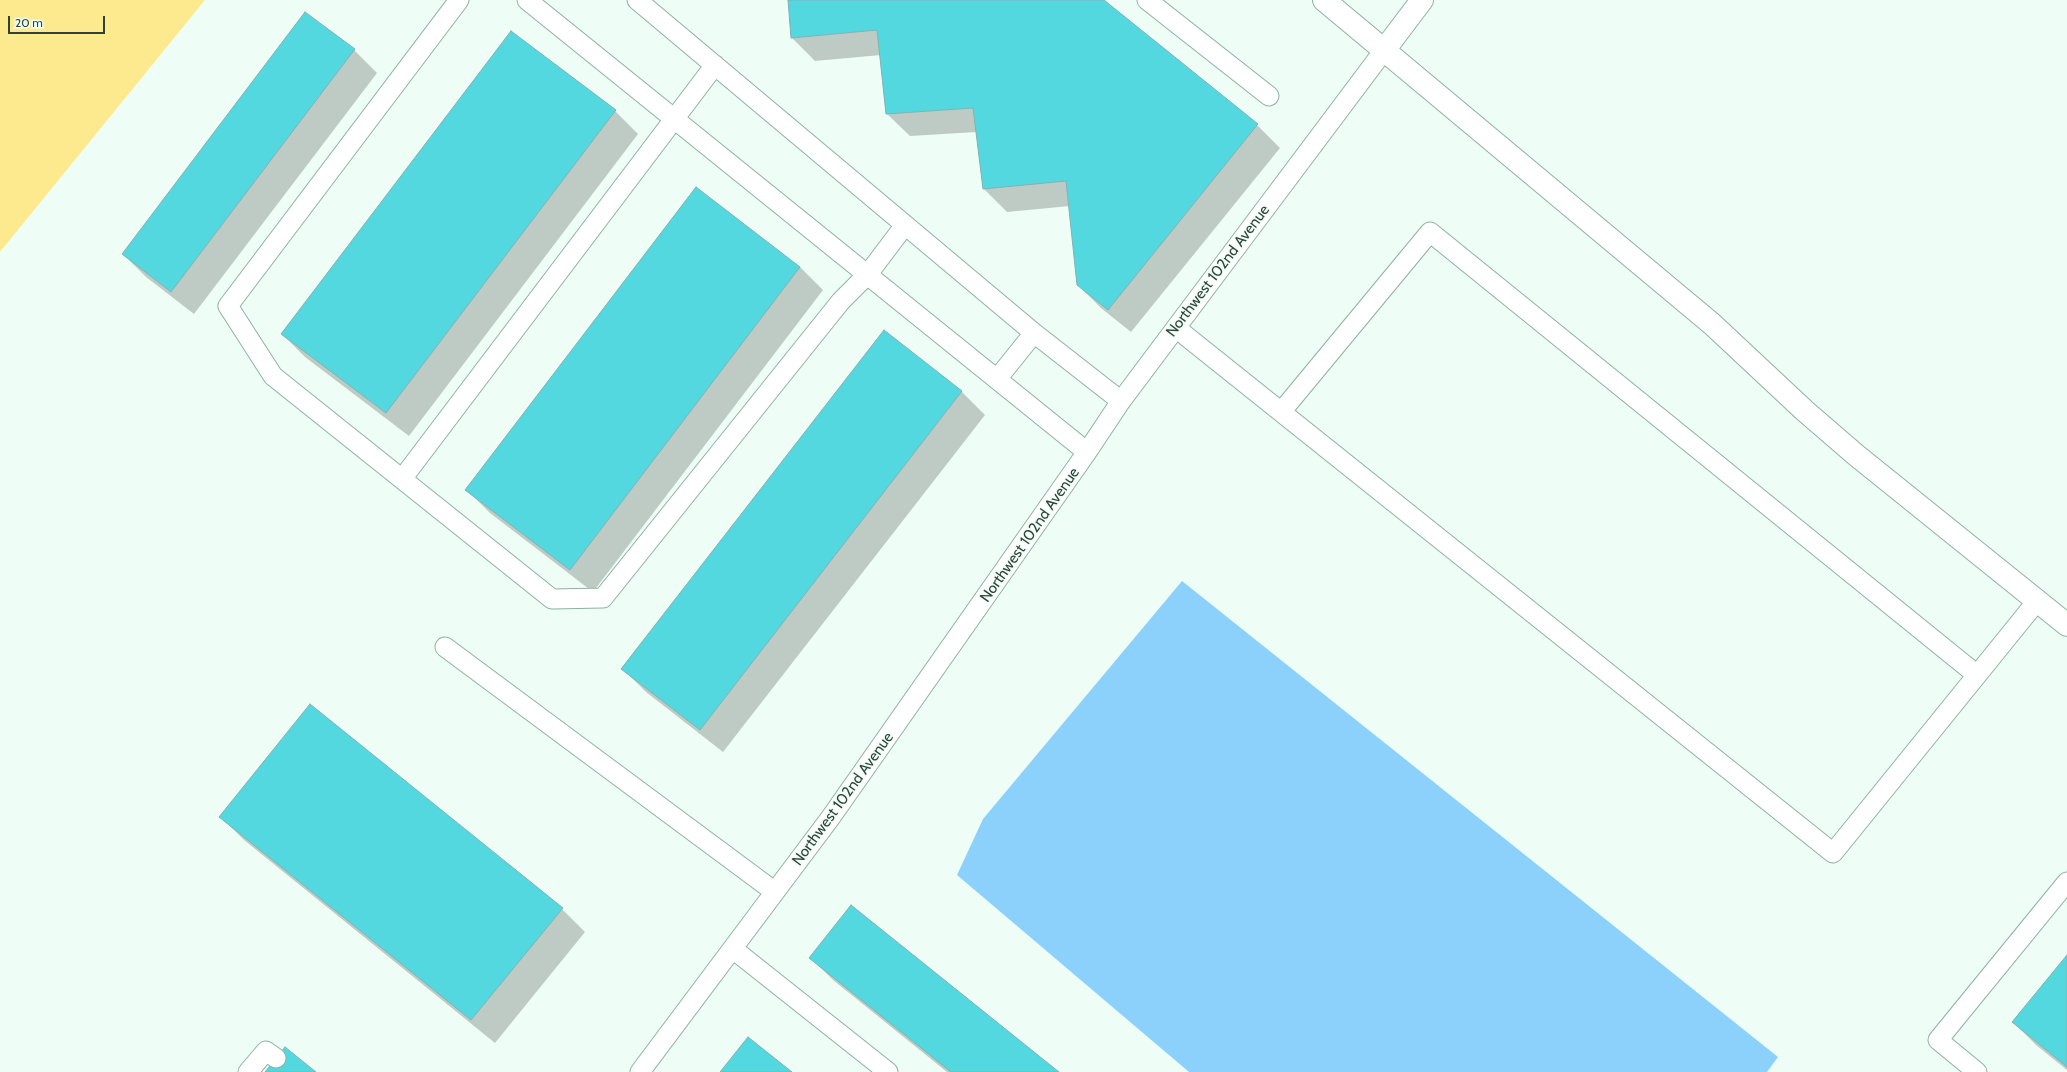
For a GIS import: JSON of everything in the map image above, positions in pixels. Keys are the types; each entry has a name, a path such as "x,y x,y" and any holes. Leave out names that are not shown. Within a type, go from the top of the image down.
{"street":[{"path":"1324,0 1385,49 1712,324 1805,411 1856,455 2067,624"},
{"name":"Northwest 102nd Avenue","path":"1385,49 1422,0"}],"lane":[{"path":"459,0 228,306 273,376 552,599 603,598 841,301 868,274 905,225"},
{"path":"527,0 1088,452"},
{"path":"637,0 1034,333 1121,402"},
{"path":"1152,2 1269,96"},
{"name":"Northwest 102nd Avenue","path":"640,1072 831,817 1088,452 1121,402 1385,49"},
{"path":"402,479 676,119 715,65"},
{"path":"1281,412 1430,232 1977,675"},
{"path":"1176,328 1833,853 2037,601"},
{"path":"997,379 1034,333"},
{"path":"445,647 775,892"},
{"path":"1977,1072 1938,1040 2067,882"},
{"path":"733,949 888,1072"},
{"path":"248,1072 271,1055"}],"shaded area":[{"path":"0,0 205,0 0,252"}],"water":[{"path":"1182,581 1778,1057 1767,1072 1189,1072 957,875 983,819"}],"building":[{"path":"788,0 1104,0 1258,124 1108,310 1077,285 1066,181 983,189 973,108 886,114 877,30 791,38"},
{"path":"305,12 355,49 171,292 122,254"},
{"path":"511,31 616,110 386,413 281,334"},
{"path":"696,187 800,267 570,570 465,490"},
{"path":"884,330 962,391 700,730 621,669"},
{"path":"310,704 563,908 471,1020 219,817"},
{"path":"851,905 1059,1072 951,1072 809,958"},
{"path":"2067,955 2067,1067 2012,1022"},
{"path":"748,1037 792,1072 720,1072"},
{"path":"285,1047 316,1072 265,1072"}]}
